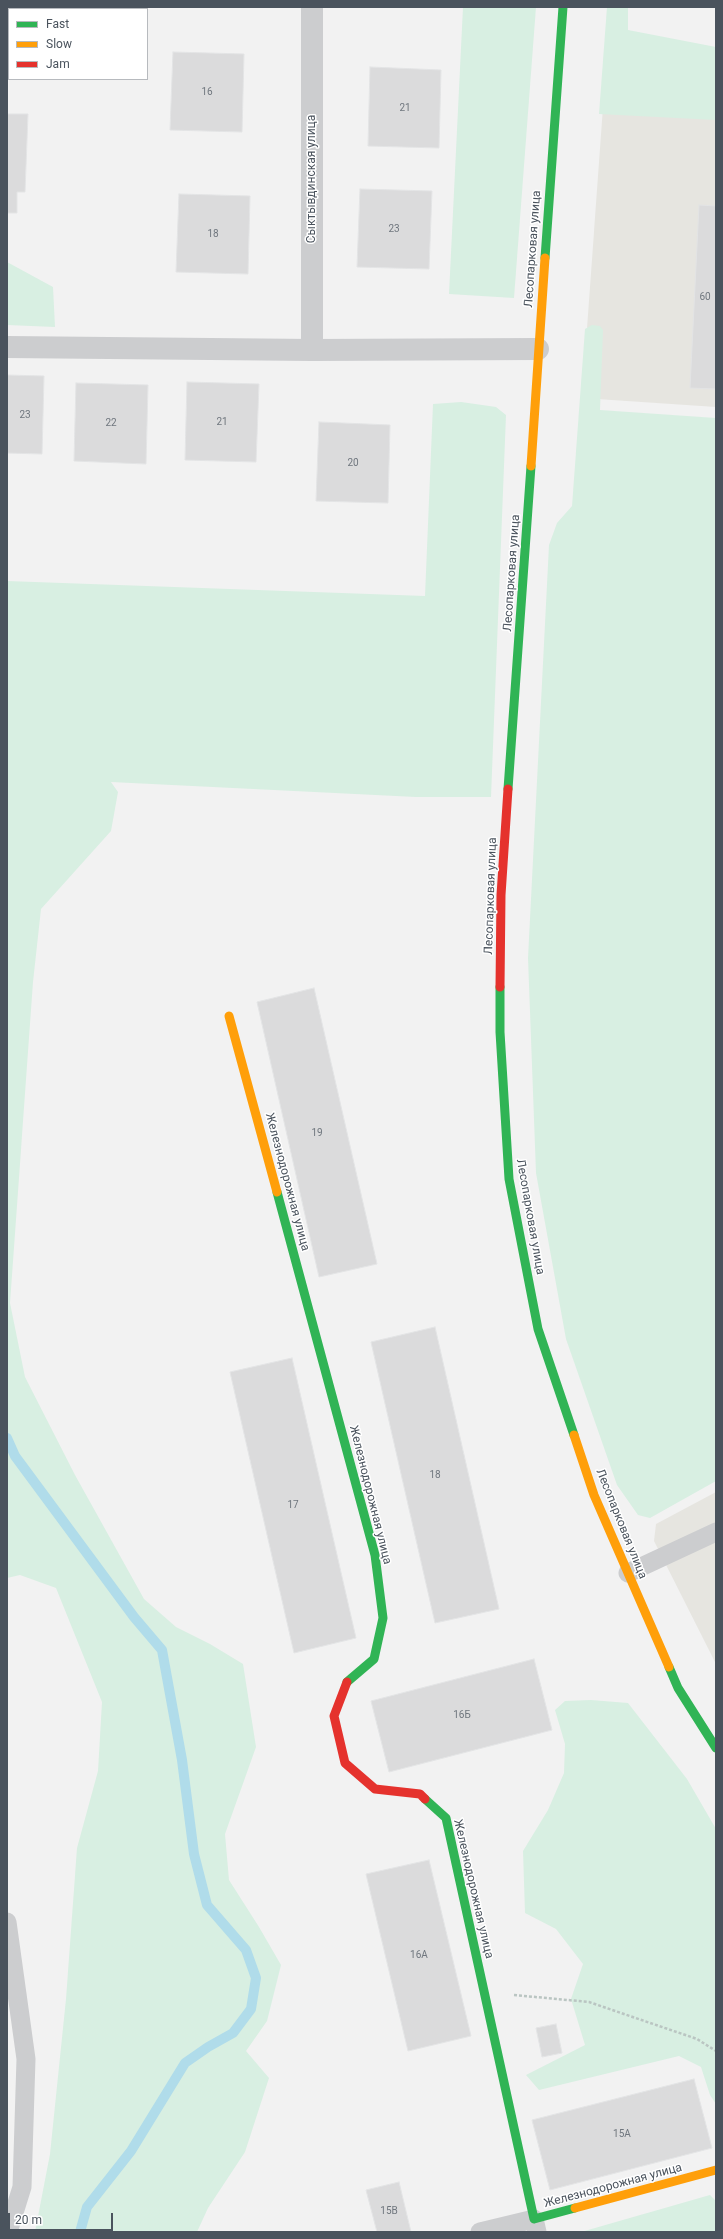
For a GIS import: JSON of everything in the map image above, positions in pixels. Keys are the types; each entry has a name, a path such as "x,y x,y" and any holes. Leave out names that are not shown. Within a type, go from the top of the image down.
{"street":[{"name":"Сыктывдинская улица","path":"312,7 312,350"},
{"name":"Лесопарковая улица","path":"563,7 501,896 500,1032 509,1179 538,1329 594,1495 678,1688 716,1748"},
{"path":"7,348 312,350 538,349"},
{"name":"Железнодорожная улица","path":"229,1016 375,1555 382,1618 374,1659 346,1683 334,1716 344,1763 375,1788 420,1794 446,1818 536,2226 716,2170"}],"lane":[{"path":"628,1573 716,1532"},
{"path":"7,1922 26,2058 22,2187 8,2232"},
{"path":"480,2232 536,2226"}],"path":[{"path":"484,1992 589,2002 697,2040 716,2051"}],"shaded area":[{"path":"607,51 716,58 716,407 582,398"},
{"path":"716,1492 716,1664 654,1541 656,1524"}],"green space":[{"path":"463,7 536,7 514,298 449,294"},
{"path":"607,7 628,7 628,30 716,47 716,120 599,114"},
{"path":"7,262 53,287 55,327 7,325"},
{"path":"592,325 600,326 603,330 600,410 716,418 716,1481 650,1518 638,1515 617,1485 566,1339 536,1173 528,958 549,545 557,523 572,506 585,329"},
{"path":"461,402 496,407 506,415 491,797 416,797 111,782 118,792 111,831 41,909 33,982 10,1303 25,1377 75,1475 144,1599 176,1627 210,1644 243,1664 256,1747 225,1834 229,1880 281,1965 267,2021 246,2051 269,2078 245,2152 208,2208 197,2232 35,2232 50,2154 66,1999 77,1848 98,1771 102,1702 56,1588 20,1575 7,1578 7,581 425,596 433,404"},
{"path":"591,1700 628,1703 687,1779 716,1829 716,2104 710,2095 701,2067 679,2056 539,2090 526,2075 585,2045 571,1999 583,1964 556,1929 525,1913 523,1851 548,1810 564,1773 565,1744 555,1710 565,1701"},
{"path":"710,2195 716,2201 716,2232 581,2232"}],"building":[{"path":"7,7 30,7 8,8 7,74"},
{"path":"173,52 244,54 242,132 170,130"},
{"path":"370,67 441,70 439,148 368,146"},
{"path":"7,114 28,114 25,192 17,192 17,213 7,213"},
{"path":"360,189 432,191 429,269 357,267"},
{"path":"179,194 250,196 248,274 176,272"},
{"path":"699,205 716,206 716,389 690,388"},
{"path":"7,375 44,376 42,454 7,453"},
{"path":"187,382 259,384 256,462 185,460"},
{"path":"76,383 148,385 146,464 74,461"},
{"path":"319,422 390,425 388,503 316,501"},
{"path":"314,988 377,1264 319,1277 257,1002"},
{"path":"435,1327 499,1609 435,1623 371,1342"},
{"path":"292,1358 356,1638 294,1653 230,1372"},
{"path":"534,1659 552,1730 389,1772 371,1701"},
{"path":"429,1860 471,2036 408,2051 366,1874"},
{"path":"556,2024 562,2053 542,2057 536,2028"},
{"path":"694,2079 712,2148 550,2190 532,2120"},
{"path":"399,2182 411,2232 377,2232 366,2190"}],"waterway":[{"path":"7,1438 15,1456 134,1617 162,1650 182,1760 194,1854 207,1905 246,1950 256,1978 251,2009 233,2033 208,2047 185,2063 131,2151 87,2207 80,2232"}],"traffic: fast":[{"path":"545,258 563,7"},
{"path":"508,789 531,466"},
{"path":"500,987 500,1032 509,1179 538,1329 574,1435"},
{"path":"277,1192 375,1555 383,1618 374,1659 347,1682"},
{"path":"669,1667 678,1688 716,1748"},
{"path":"425,1799 446,1818 534,2219 575,2208"}],"traffic: slow":[{"path":"531,466 545,258"},
{"path":"229,1016 277,1192"},
{"path":"574,1435 594,1495 669,1667"},
{"path":"575,2208 716,2170"}],"traffic: jam":[{"path":"500,987 501,895 508,789"},
{"path":"347,1682 334,1716 345,1763 375,1789 420,1794 425,1799"}]}
